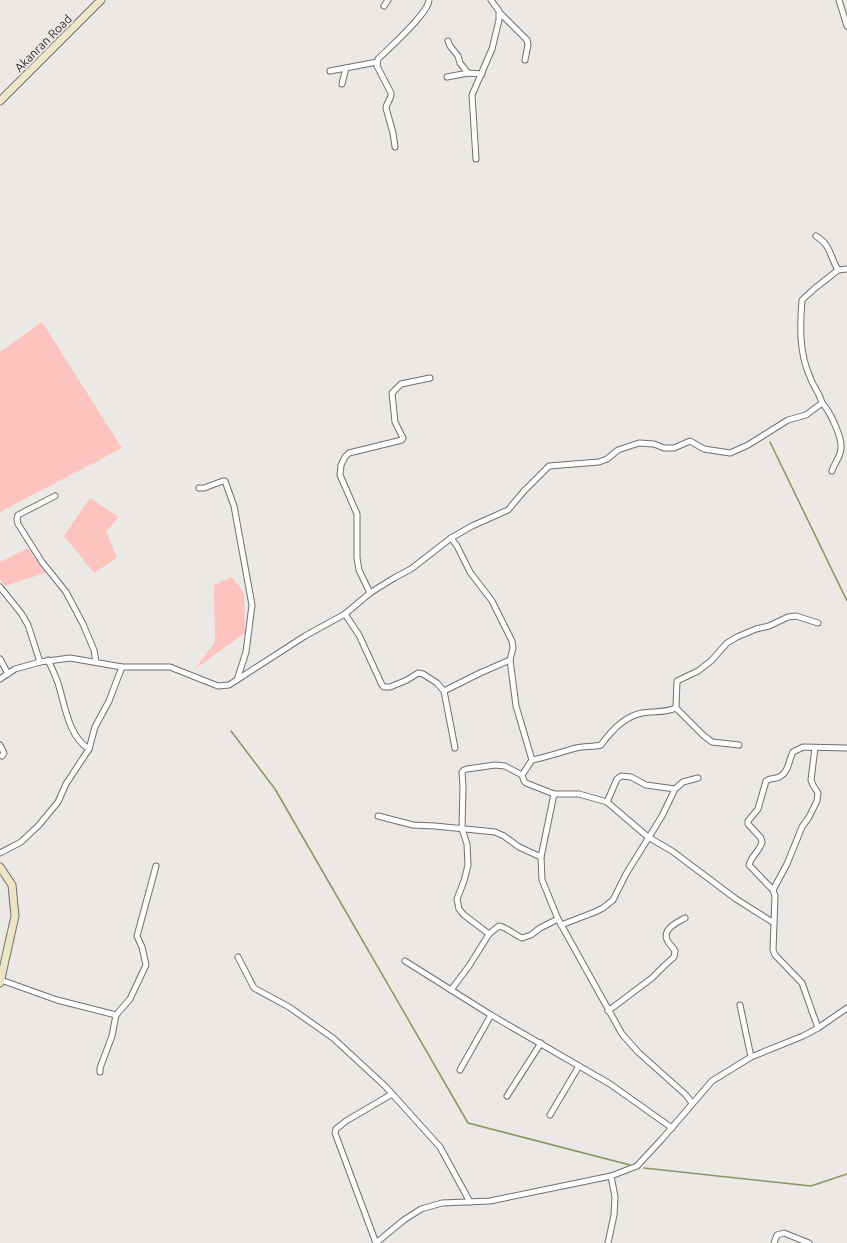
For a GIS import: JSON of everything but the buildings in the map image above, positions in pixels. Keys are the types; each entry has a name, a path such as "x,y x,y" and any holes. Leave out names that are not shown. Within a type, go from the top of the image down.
{"main road":[{"name":"Akanran Road","path":"0,101 101,0"},
{"path":"0,867 12,885 15,916 0,981"}],"street":[{"path":"384,6 388,0"},
{"path":"395,147 386,108 391,93 377,66 377,62 378,59 403,35 427,7 429,0"},
{"path":"491,0 500,13 526,40 528,45 525,60"},
{"path":"839,0 844,8 847,26"},
{"path":"476,158 472,95 492,49 500,13"},
{"path":"448,40 450,46 458,56 460,63 468,73"},
{"path":"330,71 377,62"},
{"path":"342,84 346,68"},
{"path":"447,76 468,73 482,74"},
{"path":"816,236 824,241 828,247 838,270"},
{"path":"832,471 841,448 839,436 809,376 803,354 800,332 802,300 838,270 847,269"},
{"path":"370,593 359,570 357,558 357,514 341,478 341,465 349,452 402,440 402,434 395,422 392,393 401,384 430,378"},
{"path":"0,679 15,669 48,660 70,658 122,667 170,667 218,686 229,685 305,636 345,614 370,593 411,569 451,538 472,526 508,510 524,490 549,466 599,462 607,459 618,450 639,443 654,444 664,448 674,448 690,441 704,449 730,453 748,445 788,420 806,415 822,402"},
{"path":"199,488 204,488 223,481 226,483 234,506 241,541 252,605 246,652 237,680"},
{"path":"55,496 18,515 16,519 42,562 70,599 84,624 94,650 96,662"},
{"path":"451,538 457,546 470,572 492,602 512,641 513,648 510,660 516,706 532,760"},
{"path":"0,587 21,613 28,625 40,662"},
{"path":"345,614 359,635 384,687 390,687 407,680 418,673 423,674 437,683 444,691 455,748"},
{"path":"739,745 712,742 676,708 678,681 698,671 711,661 727,643 756,629 769,626 788,617 796,616 818,623"},
{"path":"0,659 8,674"},
{"path":"48,660 57,681 72,728 79,740 89,749"},
{"path":"444,691 510,660"},
{"path":"0,853 21,842 39,825 58,802 66,784 89,749 95,727 109,701 122,667"},
{"path":"522,775 532,760 549,757 578,748 592,747 601,744 623,721 640,713 666,711 676,708"},
{"path":"0,745 4,753 2,756"},
{"path":"818,1028 802,983 775,955 773,950 775,896 773,890 749,865 762,842 761,838 748,826 748,821 758,809 766,781 769,778 782,776 793,752 803,747 847,748"},
{"path":"773,890 787,864 802,827 810,817 817,801 818,793 812,786 811,780 816,748"},
{"path":"489,934 464,915 459,909 457,899 468,865 467,844 462,829 463,770 480,766 495,765 505,766 522,775 526,783 554,794 579,794 607,802 648,837 672,851 736,899 774,923"},
{"path":"607,802 617,779 621,776 631,777 646,785 674,789"},
{"path":"451,990 469,966 489,934 499,926 522,938 540,928 595,912 603,908 612,900 648,837 662,816 674,789 683,782 698,778"},
{"path":"554,794 541,857 542,880 559,922 622,1034 638,1052 686,1095 692,1103"},
{"path":"378,816 413,825 495,832 504,836 519,847 541,857"},
{"path":"100,1072 100,1068 112,1036 116,1015 130,999 146,965 142,947 137,936 156,866"},
{"path":"608,1011 652,978 674,957 675,951 666,936 672,926 685,918"},
{"path":"238,957 254,988 289,1007 333,1038 392,1094 440,1147 470,1202"},
{"path":"405,961 491,1015 610,1084 672,1128"},
{"path":"0,981 57,1000 116,1015"},
{"path":"740,1005 751,1057"},
{"path":"392,1094 346,1121 336,1129 335,1133 376,1243 404,1220 422,1209 442,1203 490,1201 611,1176 637,1166 712,1081 751,1057 804,1036 847,1008"},
{"path":"460,1070 491,1015"},
{"path":"507,1096 541,1043"},
{"path":"550,1115 579,1066"},
{"path":"608,1243 614,1215 615,1197 611,1176"},
{"path":"774,1243 777,1235 784,1233 809,1243"}],"shaded area":[{"path":"42,322 122,448 0,512 0,352"},
{"path":"90,498 119,517 106,531 117,558 94,573 64,536"},
{"path":"28,548 45,573 5,586 0,579 0,562"},
{"path":"232,577 244,593 245,633 195,669 215,642 214,585"}],"waterway":[{"path":"770,442 847,601"},
{"path":"231,731 275,789 468,1123 630,1165"},
{"path":"644,1168 811,1186 847,1174"}]}
